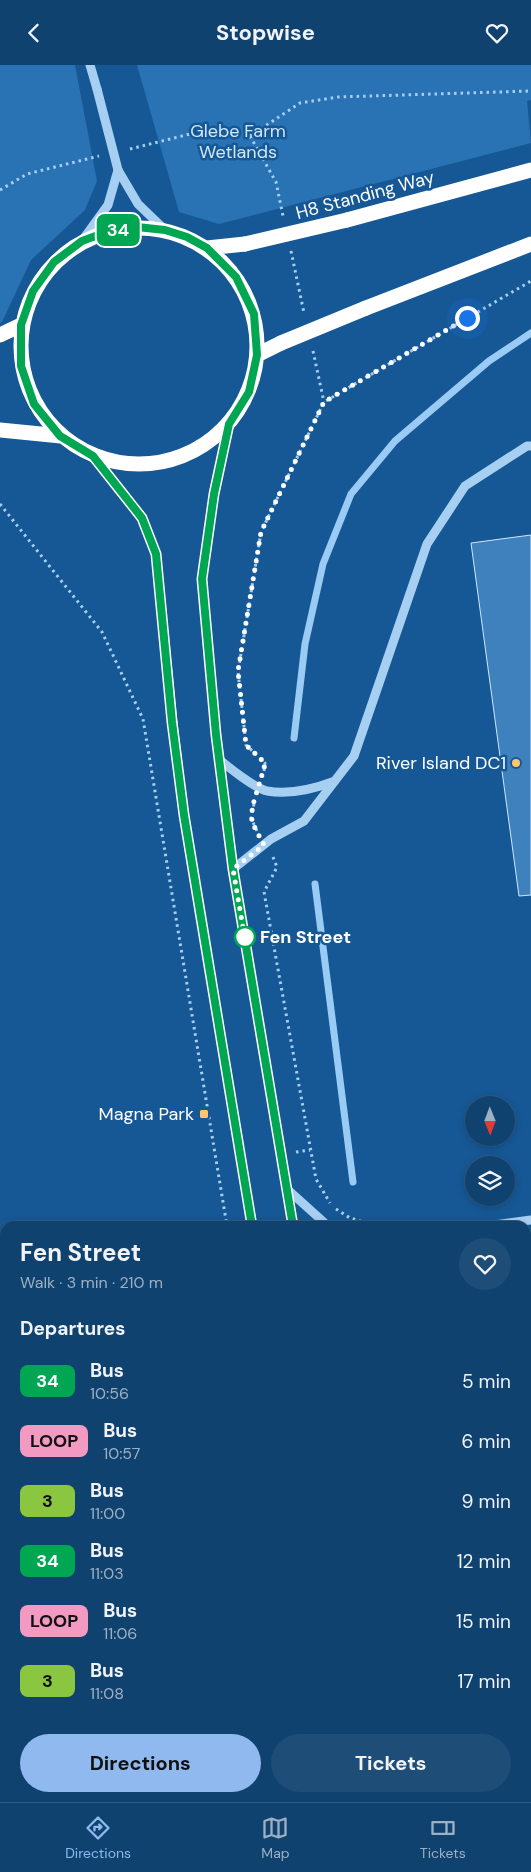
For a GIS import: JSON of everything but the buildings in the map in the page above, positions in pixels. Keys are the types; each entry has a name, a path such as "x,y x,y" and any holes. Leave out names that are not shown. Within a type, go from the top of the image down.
{"highway":[{"name":"H8 Standing Way","path":"207,248 245,244 347,220 531,170"},
{"path":"128,228 165,230 187,237 207,248 236,277 254,314 257,355 249,392 229,424 200,448 166,462 129,465 93,456 60,436 34,404 21,366 21,325 33,291 38,284 54,262 82,241 109,231 128,228"},
{"path":"257,355 280,343 366,308 531,244"},
{"path":"0,335 21,325"},
{"path":"0,429 60,436"}],"street":[{"path":"90,65 118,169 138,204 165,230"},
{"path":"82,241 108,205 118,169"},
{"path":"229,424 214,494 202,579 219,759 233,869 292,1221"},
{"path":"233,869 264,845 304,821 354,756 427,544 465,486 527,446 531,446"},
{"path":"93,456 142,518 156,554 172,722 184,815 251,1221"},
{"path":"219,759 232,770 266,791 296,792 320,787 335,781"},
{"path":"286,1189 322,1221"}],"path":[{"path":"250,136 300,103 329,98 531,91"},
{"path":"0,190 27,173 47,169"},
{"path":"362,1221 350,1217 332,1206 316,1179 264,892 277,867 251,819 258,786 264,774 265,763 246,745 238,671 259,541 261,532 324,402 531,281"},
{"path":"0,504 102,632 144,719 227,1221"}],"green space":[{"path":"0,65 75,65 97,181 85,210 31,260 0,323"},
{"name":"Glebe Farm Wetlands","path":"137,65 531,65 531,100 527,101 531,143 219,224 179,212"}],"waterway":[{"path":"294,738 305,644 323,564 351,494 395,441 489,361 531,333"},
{"path":"315,884 353,1182"}],"bus line":[{"name":"34","path":"251,1221 184,815 172,722 156,554 142,518 93,456 60,436 34,404 21,366 21,325 33,291 54,262 82,241 109,231 137,227 165,230 187,237 207,248 236,277 254,314 257,355 249,392 229,424 214,494 202,579 216,735 233,869 292,1221"}],"place":[{"name":"River Island DC1","path":"516,763"},
{"name":"Fen Street","path":"245,937"},
{"name":"Magna Park","path":"204,1114"}],"route":[{"path":"245,937 246,945 233,869 264,845 251,819 258,786 264,774 265,763 246,745 238,671 261,532 324,402 467,318"}]}
